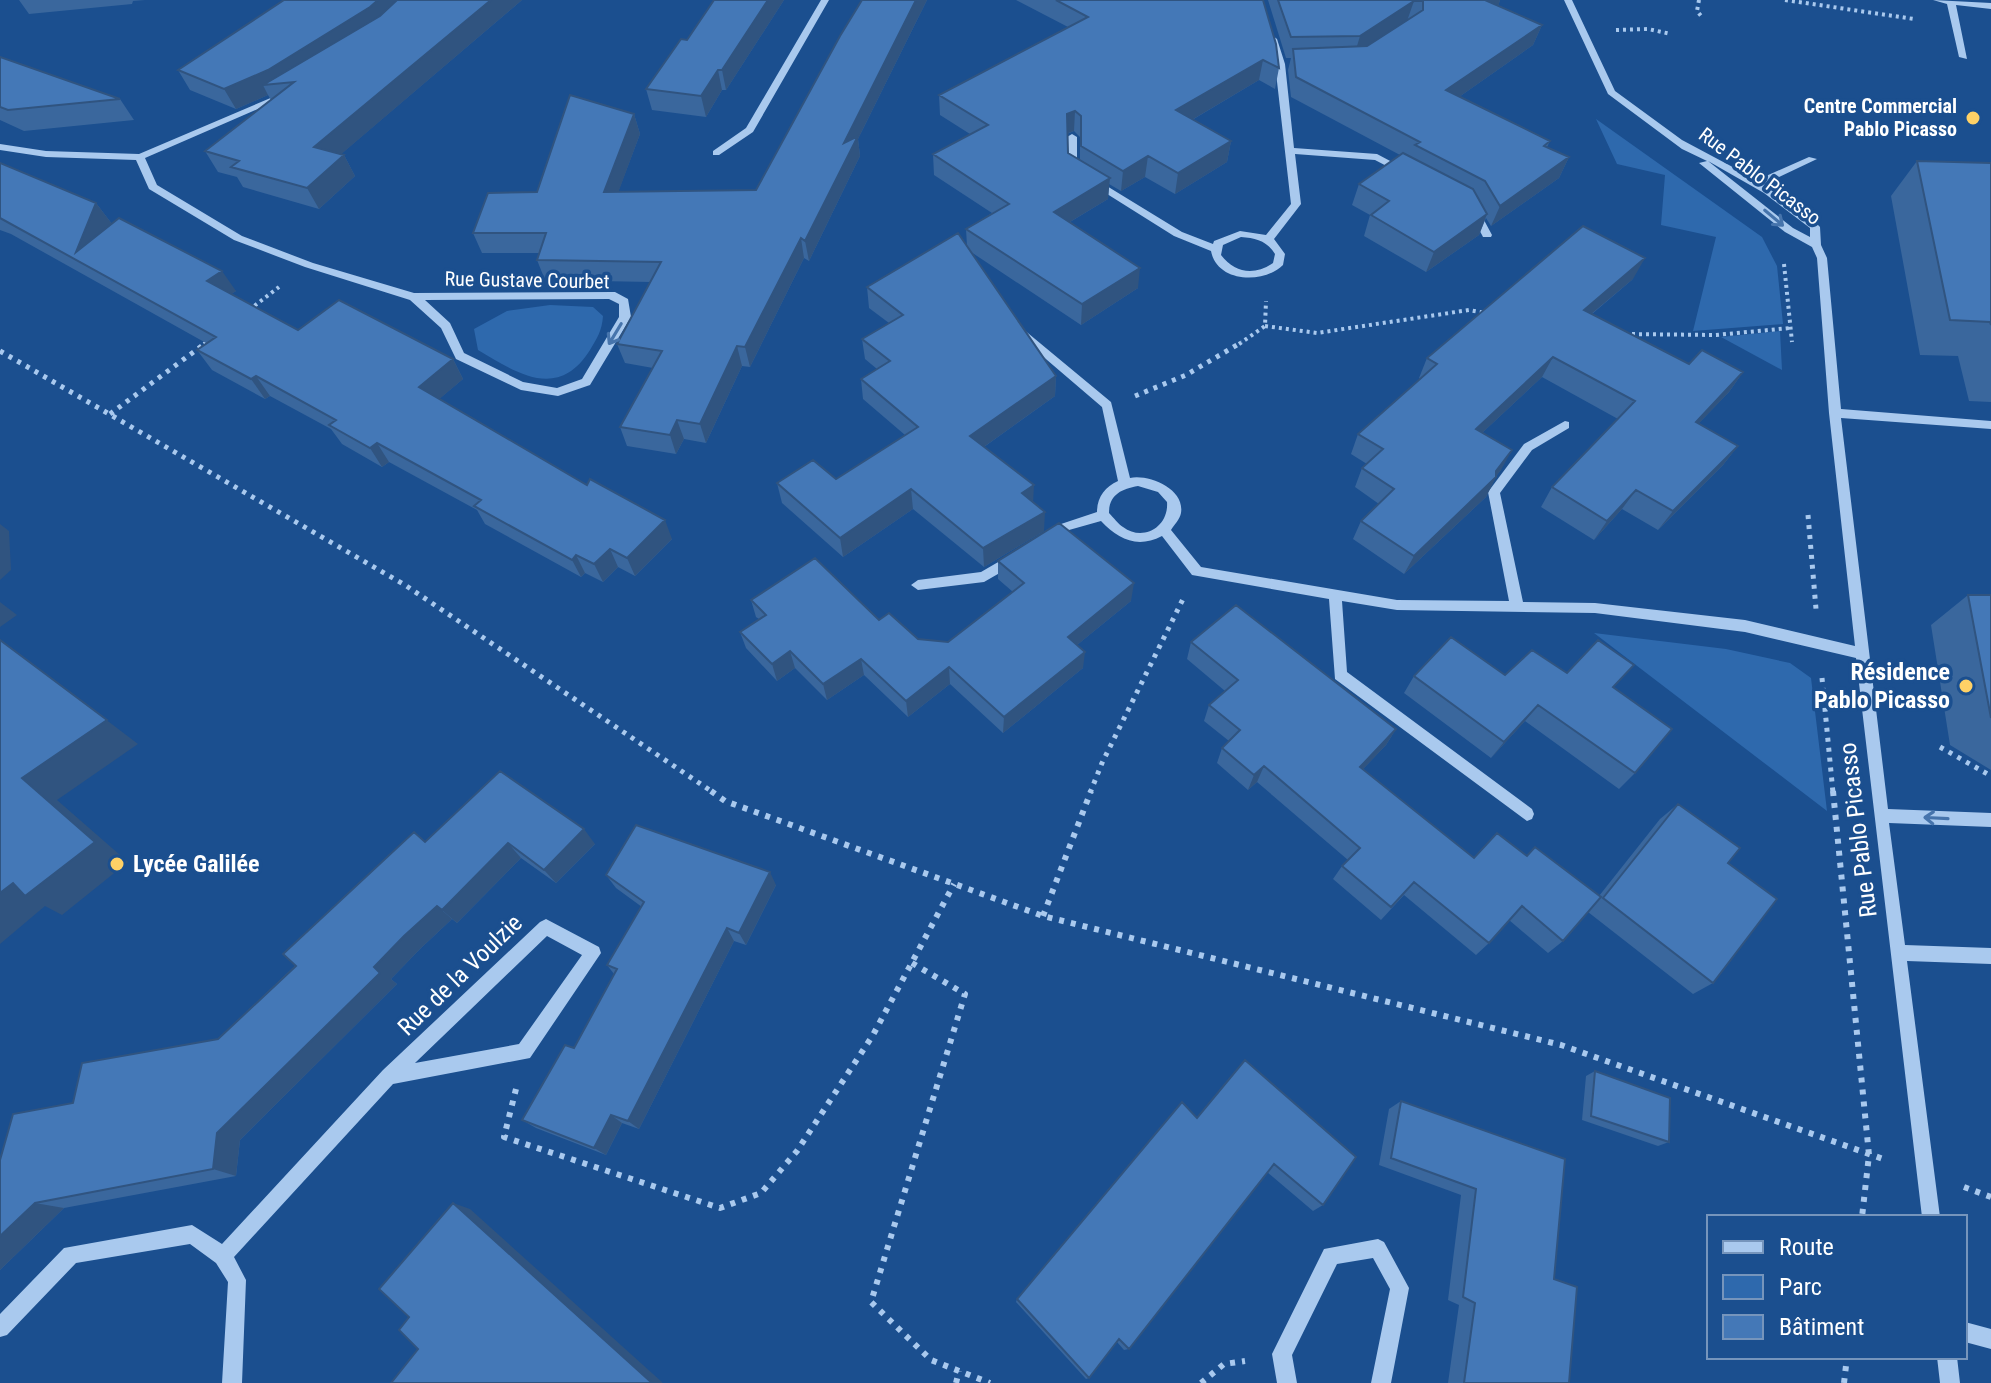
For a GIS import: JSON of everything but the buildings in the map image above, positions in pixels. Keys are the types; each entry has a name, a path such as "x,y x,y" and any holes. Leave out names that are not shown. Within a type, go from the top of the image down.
{"street":[{"path":"716,153 750,130 825,0"},
{"name":"Rue Pablo Picasso","path":"1568,0 1611,92 1789,230 1816,245"},
{"path":"1937,0 1991,6"},
{"path":"1951,3 1964,57"},
{"path":"1267,20 1280,64 1296,204 1268,240"},
{"path":"1280,64 1296,64"},
{"path":"0,147 46,154 140,157 296,89"},
{"path":"1072,137 1072,169 1178,234 1215,249 1219,261 1231,270 1258,275 1273,269 1280,260 1279,249 1268,240 1251,234 1231,235 1215,249"},
{"name":"Rue Pablo Picasso","path":"1678,142 1756,184 1798,211 1815,227 1816,245 1822,258 1835,413 1931,1215"},
{"path":"1292,151 1377,157 1417,178"},
{"name":"Rue Gustave Courbet","path":"140,157 153,187 238,238 309,265 414,297 611,295 624,302 625,317 586,382 558,392 521,386 460,356 446,326 414,297"},
{"path":"1756,184 1812,159"},
{"path":"1471,206 1487,235"},
{"path":"1023,333 1107,405 1125,483"},
{"path":"1835,413 1991,425"},
{"path":"1517,607 1494,492 1528,447 1565,425"},
{"path":"1125,483 1150,483 1170,496 1176,514 1165,531 1154,536 1129,536 1118,531 1103,515 1104,499 1109,492 1125,483"},
{"path":"1038,543 1065,527 1103,515"},
{"path":"1165,531 1197,571 1397,605 1595,608 1745,626 1863,654"},
{"path":"918,585 984,577 1025,552"},
{"path":"1335,595 1340,675 1527,814"},
{"path":"1881,816 1991,820"},
{"name":"Rue de la Voulzie","path":"223,1256 389,1076 546,927 593,953 524,1052 389,1076"},
{"path":"1899,953 1991,956"},
{"path":"0,1328 71,1255 192,1234 223,1256 237,1280 232,1383"},
{"path":"1287,1383 1282,1354 1331,1256 1378,1248 1400,1288 1381,1383"},
{"path":"1967,1333 1991,1339"},
{"path":"1947,1359 1950,1383"}],"path":[{"path":"1699,0 1697,11 1702,17"},
{"path":"1785,0 1923,20"},
{"path":"1615,30 1648,29 1671,34"},
{"path":"1780,253 1785,268 1792,344"},
{"path":"247,312 309,265"},
{"path":"1258,275 1268,309 1265,326"},
{"path":"1107,405 1172,384 1229,352 1265,326 1317,333 1469,310 1499,317"},
{"path":"1622,334 1716,335 1790,328"},
{"path":"110,414 209,340"},
{"path":"0,351 405,585 725,801 1043,916 1561,1045 1793,1127"},
{"path":"1807,501 1818,643 1869,1155 1862,1215"},
{"path":"1043,916 1102,763 1197,571"},
{"path":"1940,747 1991,776"},
{"path":"524,1052 504,1137 720,1208 761,1193 797,1151 873,1035 954,884"},
{"path":"912,963 965,994 871,1302 931,1360 990,1383"},
{"path":"1201,1383 1224,1364 1282,1354"},
{"path":"1844,1383 1847,1359"},
{"path":"956,1383 959,1371"}],"green space":[{"path":"1596,119 1762,237 1777,266 1783,324 1693,331 1716,237 1661,225 1665,175 1617,164"},
{"path":"550,305 593,307 603,316 590,350 578,366 564,375 537,378 522,374 478,350 474,329 507,311"},
{"path":"1780,331 1782,370 1721,337"},
{"path":"1594,633 1726,649 1790,663 1811,678 1827,811"}],"place":[{"name":"Centre Commercial Pablo Picasso","path":"1973,118"},
{"name":"Résidence Pablo Picasso","path":"1966,686"},
{"name":"Lycée Galilée","path":"117,864"}]}
